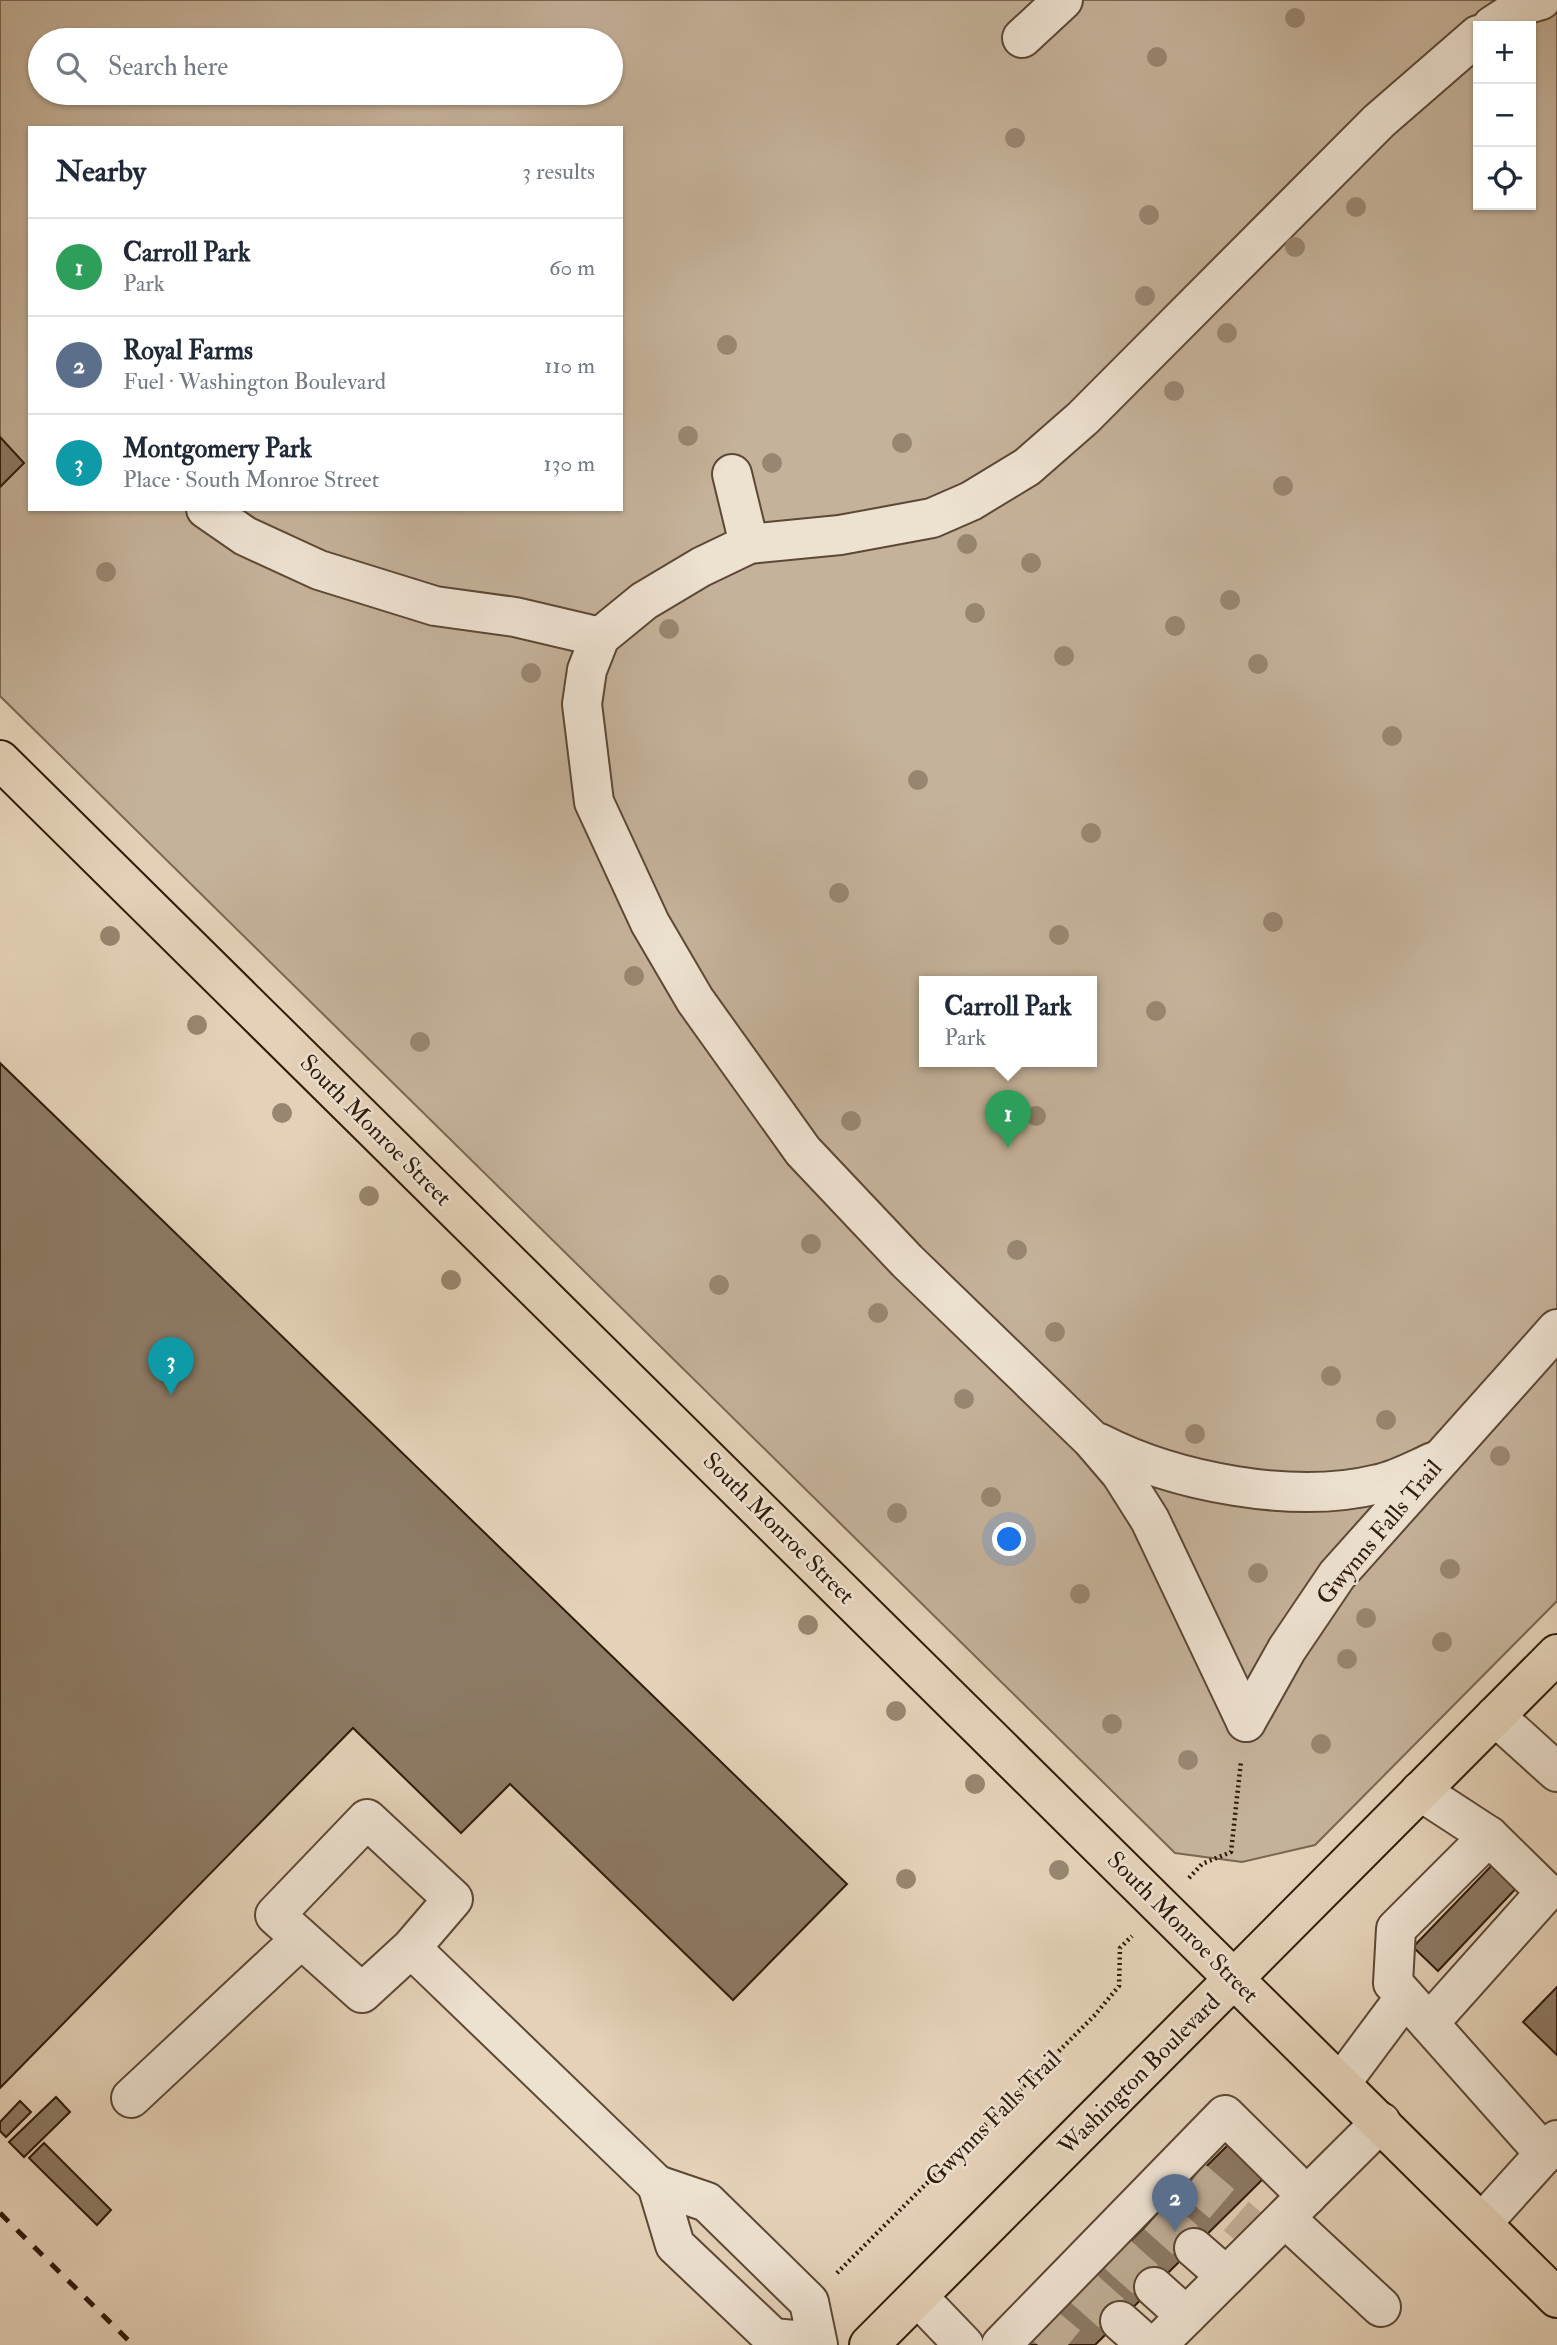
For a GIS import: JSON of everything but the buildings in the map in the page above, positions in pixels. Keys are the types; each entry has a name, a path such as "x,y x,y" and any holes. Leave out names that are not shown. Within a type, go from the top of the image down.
{"main road":[{"name":"South Monroe Street","path":"0,760 1557,2298"},
{"name":"Washington Boulevard","path":"869,2345 1557,1654"}],"lane":[{"path":"1022,38 1063,0"},
{"path":"1500,21 1524,5 1541,0"},
{"path":"1245,1722 1150,1520 1121,1474 1091,1439 907,1262 803,1151 695,1000 650,923 594,802 582,704 587,670 600,637 643,601 701,567 749,544 840,535 932,519 971,501 1027,467 1083,418 1379,121 1473,40"},
{"path":"732,474 749,544"},
{"path":"209,511 245,536 319,570 435,606 515,617 600,637"},
{"name":"Gwynns Falls Trail","path":"1245,1722 1287,1649 1337,1575 1557,1329"},
{"path":"1091,1439 1149,1465 1202,1479 1289,1489 1329,1491 1370,1486 1441,1459"},
{"path":"1495,1716 1557,1772"},
{"path":"1341,2083 1546,1892 1489,1836 1420,1791"},
{"path":"367,1819 453,1899 411,1948 362,1993 275,1915 367,1819"},
{"path":"1482,2223 1551,2147 1393,1983 1396,1929 1489,1836"},
{"path":"131,2098 301,1939"},
{"path":"411,1948 657,2185 707,2202 809,2302 816,2344 773,2338 675,2245 657,2185"},
{"path":"1001,2345 1038,2319 1185,2172 1225,2115 1296,2207 1381,2307"},
{"path":"1157,2345 1381,2122"},
{"path":"1194,2248 1226,2276"},
{"path":"1154,2287 1186,2316"},
{"path":"918,2297 964,2345"}],"path":[{"path":"1202,1864 1231,1852 1245,1722"},
{"name":"Gwynns Falls Trail","path":"837,2274 1094,2016 1119,1986 1120,1948"}],"shaded area":[{"path":"0,0 1557,0 1557,1601 1315,1845 1242,1862 1175,1853 0,696"}],"tunnel":[{"path":"1193,2179 1263,2239"},
{"path":"1157,2215 1194,2248"},
{"path":"1117,2254 1154,2287"},
{"path":"1083,2288 1120,2321"},
{"path":"1045,2326 1068,2345"}],"railway":[{"path":"0,2213 133,2345"}],"place":[{"name":"Carroll Park","path":"1008,1148"},
{"name":"Montgomery Park","path":"171,1395"},
{"name":"Royal Farms","path":"1175,2232"}]}
